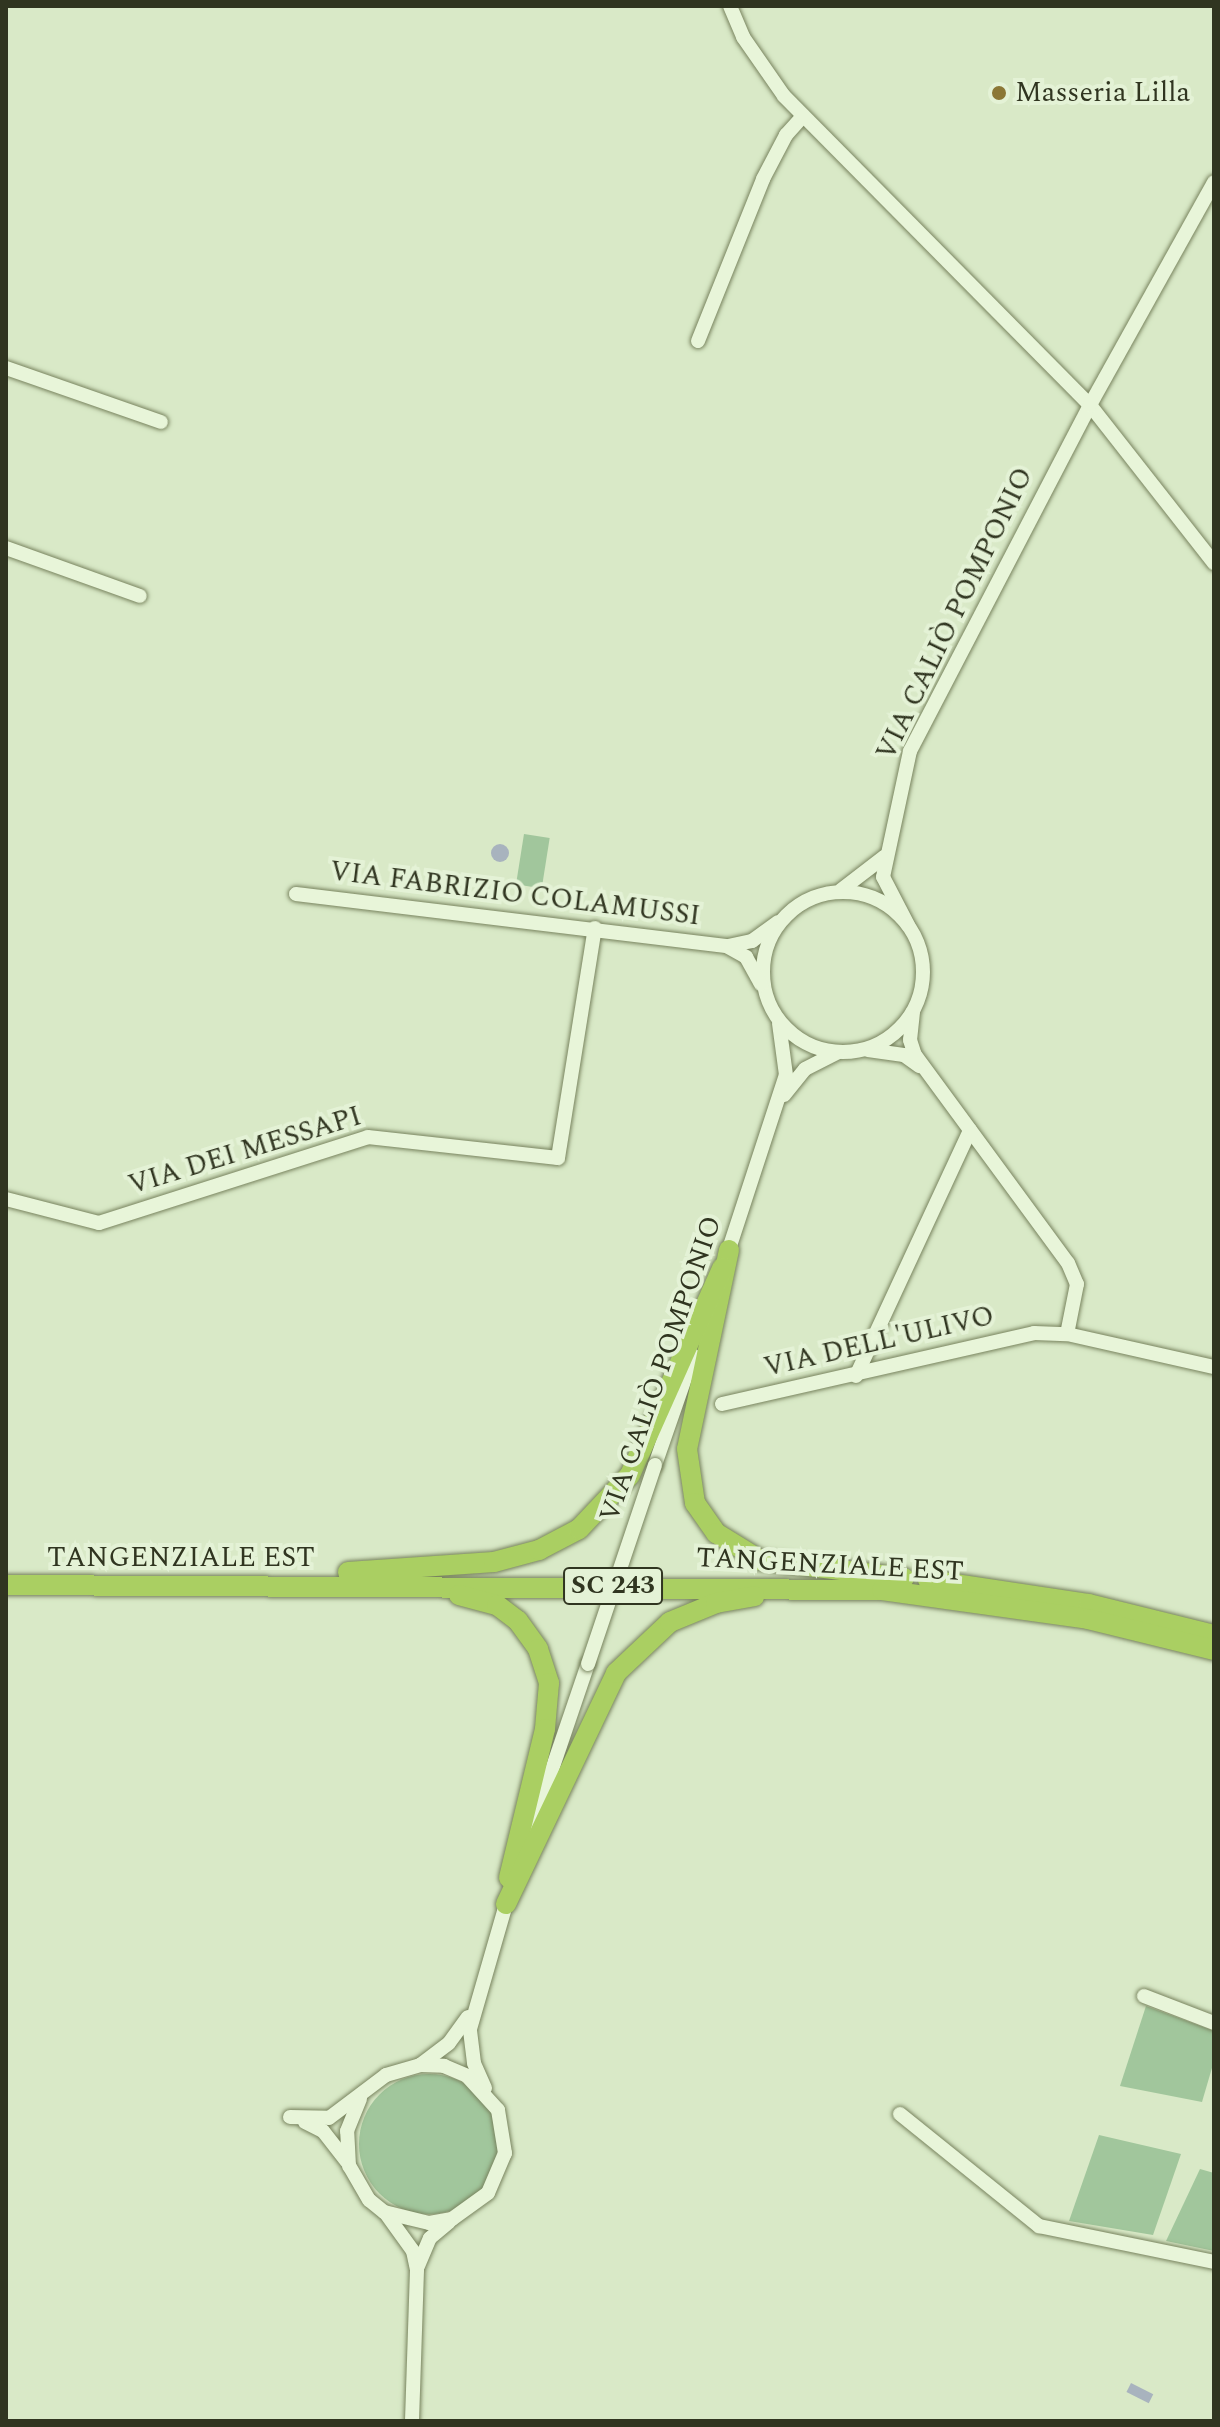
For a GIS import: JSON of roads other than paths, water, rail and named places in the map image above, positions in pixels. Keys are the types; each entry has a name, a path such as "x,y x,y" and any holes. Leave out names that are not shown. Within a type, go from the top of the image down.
{"highway":[{"path":"348,1572 494,1562 539,1550 579,1529 630,1475 725,1259"},
{"path":"725,1259 687,1449 695,1503 716,1533 760,1560 904,1578"},
{"name":"TANGENZIALE EST","path":"6,1572 773,1572 904,1578 1089,1604 1214,1635"},
{"name":"TANGENZIALE EST","path":"6,1585 882,1590 1057,1613 1214,1650"},
{"path":"324,1586 339,1591 482,1599 518,1621 538,1649 550,1702 505,1908"},
{"path":"505,1908 601,1696 648,1639 694,1611 738,1598 882,1590"}],"street":[{"path":"730,6 743,37 803,116 1090,405 1214,563"},
{"path":"698,341 763,179 786,135 803,116"},
{"name":"VIA CALIÒ POMPONIO","path":"778,1018 807,1043 839,1051 855,1051 896,1031 913,1012 923,964 908,925 885,887 886,853 910,751 1090,405 1214,182"},
{"path":"6,368 161,422"},
{"path":"6,548 140,596"},
{"path":"728,946 752,941 816,896 838,892 878,867 886,853"},
{"name":"VIA CALIÒ POMPONIO","path":"838,892 877,899 908,925"},
{"name":"VIA FABRIZIO COLAMUSSI","path":"296,894 728,946"},
{"name":"VIA CALIÒ POMPONIO","path":"412,2421 417,2270 430,2238 488,2193 502,2164 505,2131 470,2048 474,2006 775,1113 787,1063 778,1018 767,995 767,946 785,917"},
{"name":"VIA DEI MESSAPI","path":"6,1199 99,1223 368,1137 558,1158 595,928"},
{"path":"728,946 746,957 767,995"},
{"path":"913,1012 910,1047 1068,1263 1077,1284 1067,1334"},
{"name":"VIA CALIÒ POMPONIO","path":"775,1113 805,1069 839,1051"},
{"path":"855,1051 892,1052 926,1071"},
{"path":"856,1376 970,1130"},
{"name":"VIA DELL'ULIVO","path":"722,1404 1047,1332 1214,1367"},
{"path":"1144,1996 1214,2023"},
{"name":"VIA CALIÒ POMPONIO","path":"417,2270 406,2237 357,2184 349,2166 323,2131 290,2117 329,2118 360,2099 386,2075 420,2065 449,2043 474,2006"},
{"path":"420,2065 444,2066 486,2092"},
{"path":"349,2166 347,2131 360,2099"},
{"path":"900,2114 1039,2226 1214,2262"},
{"path":"384,2212 406,2221 452,2219"}],"place":[{"name":"Masseria Lilla","path":"999,93"}]}
